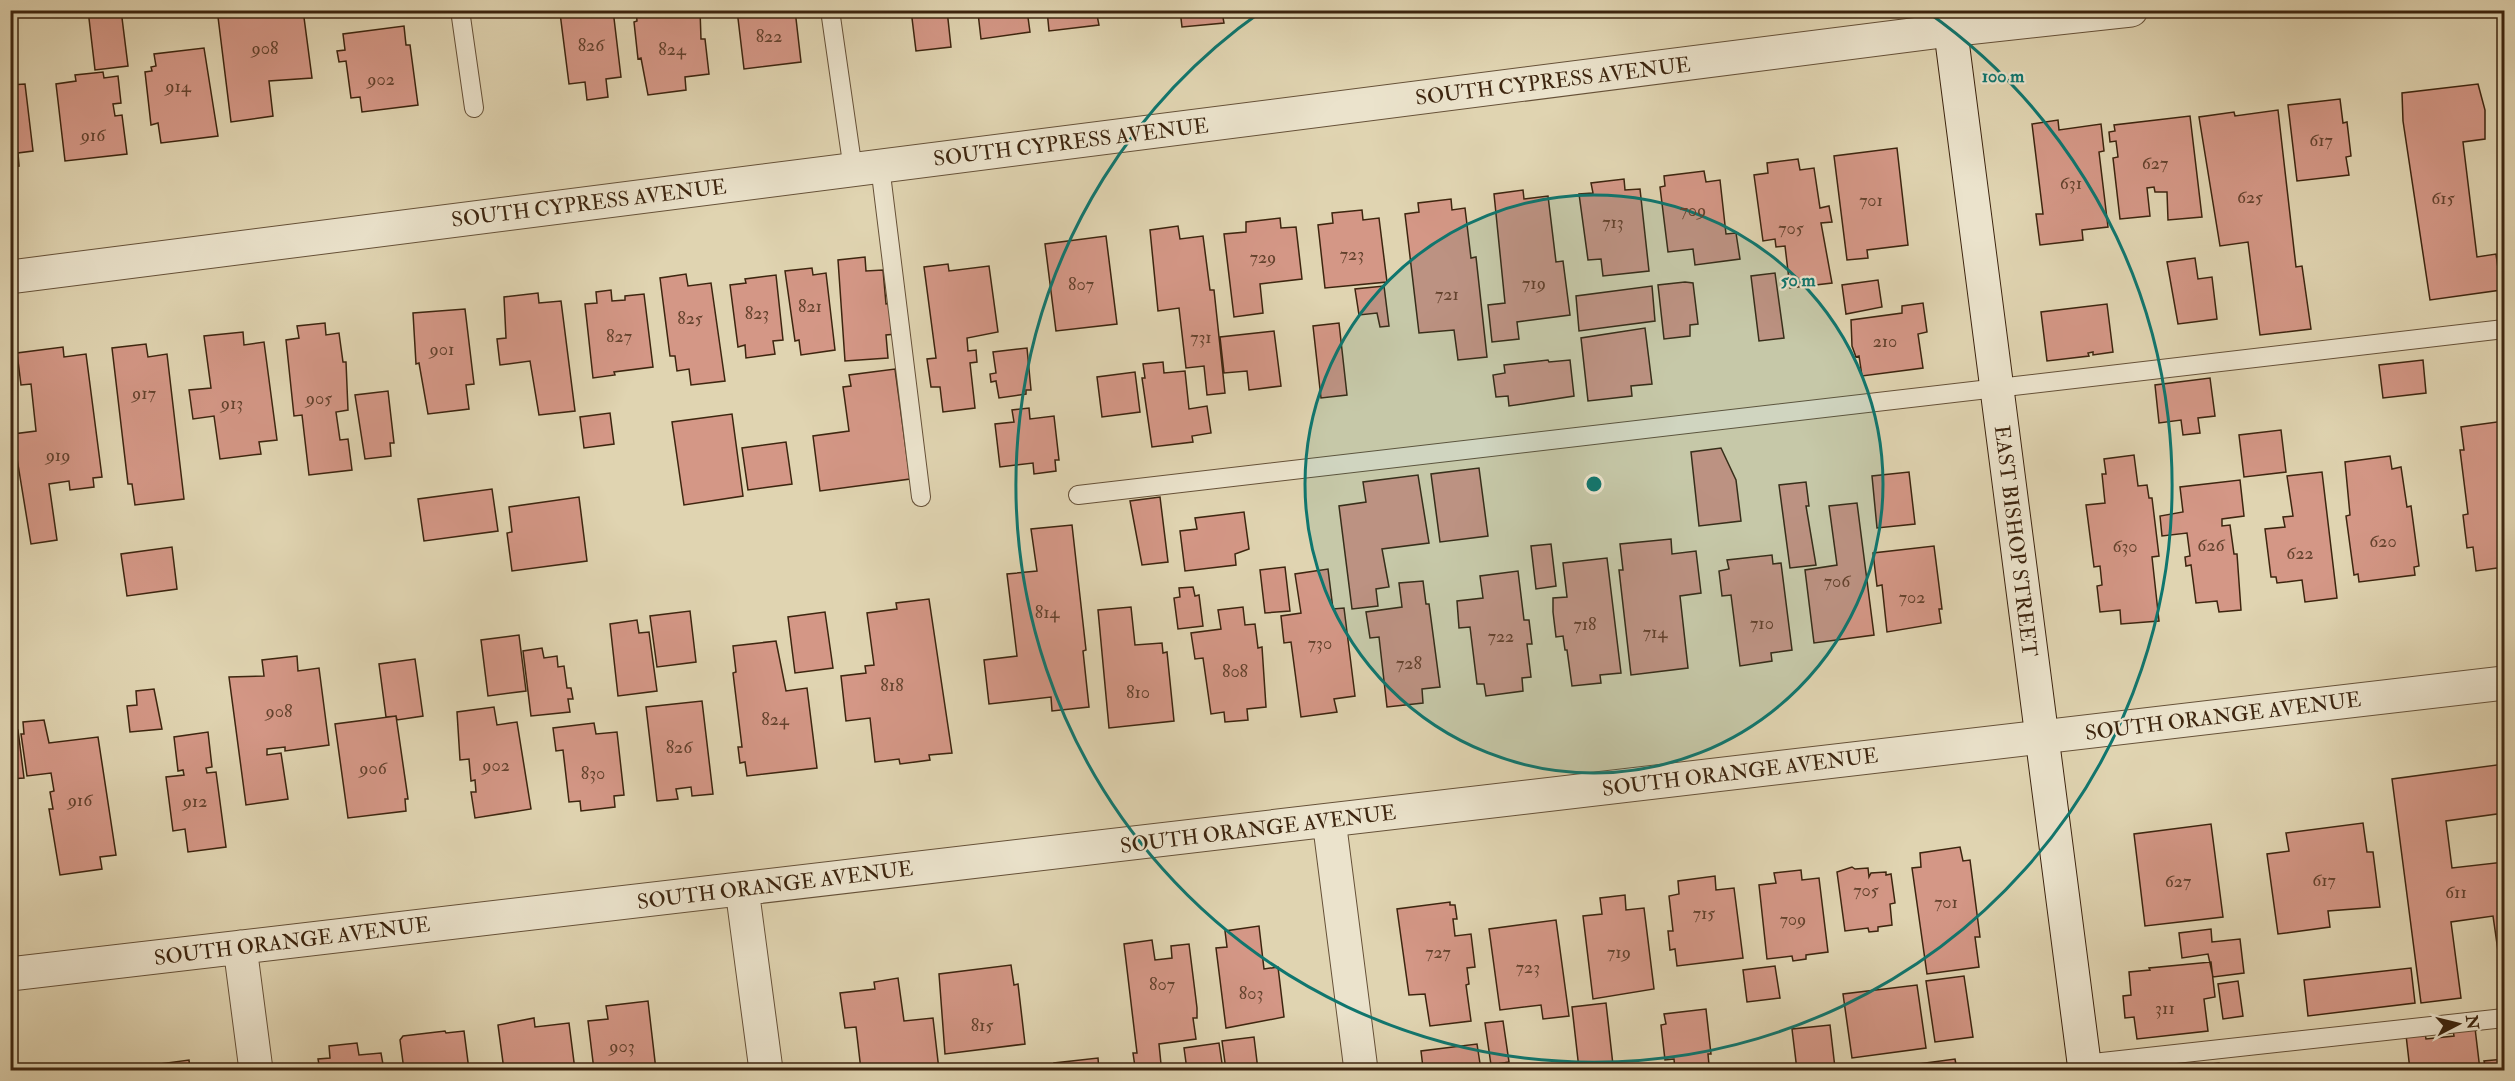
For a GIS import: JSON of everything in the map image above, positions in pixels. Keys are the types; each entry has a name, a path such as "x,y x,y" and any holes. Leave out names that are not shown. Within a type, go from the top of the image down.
{"street":[{"name":"SOUTH CYPRESS AVENUE","path":"10,277 867,168 1949,20 2132,10"},
{"name":"EAST BISHOP STREET","path":"1949,20 2040,737 2085,1067"},
{"name":"SOUTH ORANGE AVENUE","path":"10,974 2505,683"},
{"path":"1329,820 1361,1071"},
{"path":"742,889 766,1071"},
{"path":"240,947 256,1071"}],"lane":[{"path":"460,10 474,108"},
{"path":"830,10 867,168 921,497"},
{"path":"1078,495 2505,329"},
{"path":"2085,1067 2505,1018"}],"building":[{"path":"88,10 121,10 128,66 95,70"},
{"path":"271,10 303,10 312,78 269,81 273,116 231,122 218,17"},
{"path":"581,10 613,10 621,77 606,79 608,97 587,100 585,82 569,84 560,13"},
{"path":"636,10 700,10 701,39 705,39 709,74 685,77 686,90 648,95 641,58 638,59 634,22 637,21"},
{"path":"737,10 795,10 801,62 744,69"},
{"path":"911,10 947,10 951,47 916,51"},
{"path":"973,10 1027,10 1030,32 981,39 978,13 973,14"},
{"path":"1047,10 1096,10 1099,25 1049,31"},
{"path":"1127,10 1158,10 1127,15"},
{"path":"1180,10 1236,10 1222,12 1224,23 1182,27"},
{"path":"1287,10 1320,10 1320,11 1287,16"},
{"path":"404,26 406,45 410,45 418,105 362,112 360,97 351,98 346,61 339,62 337,51 345,50 343,34"},
{"path":"204,48 218,136 161,143 158,123 151,125 145,72 152,71 151,67 156,66 154,54"},
{"path":"103,72 104,78 118,76 121,103 113,104 115,116 122,115 127,154 65,161 56,84 76,81 75,75"},
{"path":"25,84 33,151 18,153 19,166 10,167 10,85"},
{"path":"2478,84 2485,110 2485,139 2463,142 2477,257 2496,254 2501,290 2430,300 2403,121 2402,93"},
{"path":"2340,99 2343,123 2347,122 2351,156 2346,157 2349,175 2297,181 2288,105"},
{"path":"2278,110 2296,267 2302,266 2311,329 2260,335 2248,242 2220,246 2199,117 2234,112 2235,116"},
{"path":"2190,116 2202,217 2168,220 2167,192 2155,192 2154,187 2147,188 2150,216 2120,219 2113,158 2118,157 2116,141 2110,142 2109,132 2115,131 2114,125"},
{"path":"2058,120 2059,130 2101,124 2104,151 2099,152 2108,227 2082,230 2083,240 2040,245 2036,214 2043,214 2032,124"},
{"path":"1897,148 1908,245 1867,250 1868,258 1847,260 1834,156"},
{"path":"1798,159 1800,170 1814,168 1820,208 1829,206 1832,222 1821,223 1832,283 1790,288 1785,246 1776,247 1775,239 1763,241 1754,175 1768,173 1767,163"},
{"path":"1704,171 1706,182 1720,180 1726,234 1736,233 1740,259 1695,265 1693,249 1668,252 1660,187 1665,186 1664,176"},
{"path":"1624,179 1625,190 1640,189 1649,271 1603,276 1601,259 1588,260 1579,194 1593,193 1591,183"},
{"path":"1523,190 1524,199 1548,196 1556,262 1563,261 1570,315 1517,322 1519,339 1492,342 1488,305 1505,303 1494,194"},
{"path":"1451,199 1452,210 1465,208 1471,258 1476,257 1487,357 1458,360 1454,330 1419,333 1405,214 1419,212 1418,203"},
{"path":"1362,210 1363,220 1379,218 1387,282 1325,288 1318,225 1333,223 1332,213"},
{"path":"1280,218 1281,228 1296,227 1302,279 1260,284 1263,313 1234,317 1224,234 1246,232 1246,222"},
{"path":"1178,226 1180,239 1203,236 1210,290 1214,290 1225,393 1207,395 1204,366 1186,368 1179,308 1158,311 1150,230"},
{"path":"1106,236 1117,324 1056,331 1045,244"},
{"path":"865,257 866,271 883,270 886,304 895,303 896,334 886,335 888,358 845,361 838,260"},
{"path":"2195,258 2198,279 2212,277 2217,319 2178,324 2167,262"},
{"path":"948,264 949,271 989,266 998,332 967,338 968,351 976,350 977,362 970,363 975,408 943,412 940,387 931,387 927,359 936,358 924,267"},
{"path":"812,268 813,275 826,273 835,350 801,355 799,340 795,341 785,271"},
{"path":"1775,273 1784,338 1759,341 1751,276"},
{"path":"686,274 688,286 711,283 725,381 691,385 689,369 677,371 675,356 670,356 660,278"},
{"path":"776,275 783,340 773,341 775,354 746,358 745,345 738,347 730,285 746,283 745,279"},
{"path":"1878,280 1882,307 1846,314 1842,285"},
{"path":"1693,283 1698,324 1690,325 1690,336 1664,339 1658,285"},
{"path":"1384,286 1389,326 1380,327 1377,313 1359,315 1355,289"},
{"path":"1652,286 1655,321 1579,331 1576,296"},
{"path":"611,290 612,301 625,300 625,296 644,294 653,367 614,372 615,375 593,378 585,304 597,303 596,292"},
{"path":"538,293 539,303 561,301 575,411 539,415 530,361 500,365 497,339 506,338 504,297"},
{"path":"1923,303 1927,332 1918,334 1923,368 1862,376 1859,356 1856,357 1852,346 1851,320 1902,313 1902,306"},
{"path":"2107,304 2113,352 2093,355 2093,352 2088,353 2089,356 2047,361 2041,312"},
{"path":"465,309 474,384 466,385 469,409 428,414 419,363 416,364 413,313"},
{"path":"325,323 326,335 339,333 343,362 346,362 348,410 336,412 340,440 348,439 352,470 309,475 302,415 294,416 286,340 299,338 297,326"},
{"path":"1339,323 1347,395 1321,398 1313,326"},
{"path":"1645,328 1652,384 1631,386 1632,396 1588,401 1581,338"},
{"path":"1274,331 1281,386 1249,390 1247,371 1224,373 1220,337"},
{"path":"243,332 244,345 264,342 277,440 259,442 261,454 220,459 214,416 193,419 189,390 211,388 204,336"},
{"path":"146,344 148,357 167,354 184,499 135,505 132,484 128,484 112,348"},
{"path":"63,347 64,357 86,354 102,477 93,478 94,487 70,490 69,481 49,484 57,540 31,544 13,434 36,431 31,384 21,385 17,353"},
{"path":"1027,348 1031,390 1026,390 1026,394 999,398 996,381 991,382 990,374 996,373 993,352"},
{"path":"1548,360 1549,362 1570,360 1574,396 1509,406 1508,396 1496,397 1493,375 1505,373 1504,365"},
{"path":"2423,360 2426,393 2383,398 2379,365"},
{"path":"1163,362 1164,373 1185,371 1189,409 1207,406 1211,433 1192,436 1193,442 1152,447 1142,378 1145,378 1143,364"},
{"path":"895,369 910,479 820,491 813,436 849,431 843,387 851,386 849,375"},
{"path":"1135,372 1140,412 1102,417 1097,377"},
{"path":"2210,378 2215,416 2198,418 2200,433 2183,435 2181,420 2159,423 2155,385"},
{"path":"388,391 394,443 390,443 391,456 365,459 355,395"},
{"path":"1029,408 1030,419 1054,416 1059,460 1055,460 1056,471 1034,474 1033,463 1000,467 995,424 1014,422 1012,410"},
{"path":"610,413 614,444 584,448 580,417"},
{"path":"732,414 743,496 684,505 672,422"},
{"path":"2504,421 2504,567 2476,571 2473,547 2467,548 2463,515 2468,514 2460,450 2464,450 2461,427"},
{"path":"2281,430 2286,472 2244,477 2239,435"},
{"path":"786,442 792,484 748,490 742,448"},
{"path":"1721,448 1736,480 1741,521 1699,526 1691,452"},
{"path":"2134,455 2138,486 2147,485 2149,498 2152,498 2159,556 2152,557 2159,621 2121,624 2120,610 2100,612 2097,586 2102,585 2100,566 2094,567 2086,505 2105,503 2102,474 2106,474 2104,459"},
{"path":"2390,456 2392,469 2401,467 2407,507 2411,506 2419,566 2414,567 2415,575 2359,582 2358,574 2354,575 2346,516 2350,515 2345,462"},
{"path":"1479,468 1488,536 1440,542 1431,474"},
{"path":"1909,472 1915,524 1877,528 1872,476"},
{"path":"2322,472 2337,598 2305,602 2302,580 2277,583 2276,577 2271,577 2265,529 2285,527 2283,517 2293,516 2287,476"},
{"path":"1418,475 1429,543 1382,549 1389,587 1376,589 1378,606 1352,609 1339,506 1366,502 1363,482"},
{"path":"2240,480 2244,516 2222,519 2222,526 2230,525 2234,554 2237,554 2241,610 2219,612 2217,601 2196,603 2191,565 2186,566 2185,557 2190,556 2187,533 2162,536 2160,516 2183,512 2180,487"},
{"path":"1806,482 1809,506 1806,506 1816,565 1790,568 1779,485"},
{"path":"492,489 498,531 424,541 418,499"},
{"path":"579,497 587,561 512,571 507,533 512,532 509,507"},
{"path":"1160,497 1168,562 1142,565 1130,501"},
{"path":"1857,503 1874,635 1814,643 1805,570 1837,565 1829,506"},
{"path":"1244,512 1249,549 1235,554 1236,565 1185,571 1180,531 1197,529 1195,518"},
{"path":"1072,525 1086,650 1083,651 1089,707 1052,711 1051,697 989,704 984,660 1017,656 1007,574 1037,571 1031,529"},
{"path":"1671,539 1672,554 1696,551 1701,593 1680,596 1688,668 1631,675 1619,570 1623,570 1620,544"},
{"path":"1551,544 1556,586 1536,589 1531,546"},
{"path":"1934,546 1942,609 1939,609 1941,623 1887,632 1882,585 1877,586 1873,553"},
{"path":"172,547 177,589 127,596 121,554"},
{"path":"1772,555 1773,564 1781,563 1792,650 1771,653 1772,661 1740,666 1731,595 1722,596 1719,571 1729,569 1727,560"},
{"path":"1607,558 1621,673 1600,675 1601,683 1572,686 1563,636 1556,637 1553,598 1567,597 1563,563"},
{"path":"1285,567 1290,611 1265,613 1260,570"},
{"path":"1328,569 1333,609 1344,608 1355,696 1334,699 1337,712 1301,717 1291,642 1284,643 1281,616 1301,613 1295,574"},
{"path":"1518,571 1524,620 1529,620 1532,644 1527,644 1531,677 1522,678 1523,691 1486,696 1484,684 1477,684 1470,627 1459,628 1457,601 1483,598 1480,576"},
{"path":"1423,581 1426,604 1429,604 1440,687 1422,689 1423,703 1387,707 1379,637 1370,638 1366,612 1402,607 1399,583"},
{"path":"1193,587 1195,596 1199,595 1203,626 1178,629 1174,598 1180,597 1179,588"},
{"path":"929,599 952,753 929,755 930,760 900,764 899,759 875,762 870,718 846,721 841,676 866,673 865,666 874,665 867,613 897,609 896,603"},
{"path":"1131,607 1135,645 1162,643 1163,653 1167,652 1174,721 1109,728 1098,610"},
{"path":"1243,607 1245,625 1255,624 1258,648 1262,647 1266,707 1247,709 1248,720 1225,722 1224,712 1211,714 1203,658 1195,659 1191,633 1221,629 1218,610"},
{"path":"690,611 696,662 657,667 650,616"},
{"path":"825,612 833,668 795,673 788,617"},
{"path":"637,620 639,633 649,632 657,691 618,696 610,624"},
{"path":"519,635 526,691 488,696 481,640"},
{"path":"776,641 786,691 807,688 817,768 747,776 745,762 740,763 738,747 742,747 733,673 736,672 733,646"},
{"path":"542,648 544,658 557,656 558,667 564,666 567,688 571,688 573,699 568,699 570,712 531,716 523,651"},
{"path":"297,656 298,671 319,668 329,745 285,751 285,747 267,749 267,755 281,753 288,799 246,805 229,677 264,676 262,660"},
{"path":"415,659 423,716 397,720 396,716 386,717 379,664"},
{"path":"154,689 162,729 130,732 127,706 137,705 136,691"},
{"path":"702,701 713,794 692,796 691,787 676,789 678,799 657,801 646,707"},
{"path":"494,707 497,725 517,722 531,809 475,818 471,792 476,792 475,780 471,781 469,759 460,760 457,712"},
{"path":"396,716 408,799 405,799 406,811 348,818 335,724"},
{"path":"44,720 49,743 98,737 116,855 100,857 102,869 60,875 49,809 53,809 50,792 54,791 51,773 27,776 21,734 24,734 23,722"},
{"path":"594,723 596,734 617,732 624,795 614,796 615,807 581,811 580,801 569,802 563,750 556,751 553,728"},
{"path":"18,730 24,778 10,779 10,731"},
{"path":"208,732 212,767 206,768 207,773 216,772 226,847 188,852 185,829 173,831 166,777 184,775 183,770 178,771 174,737"},
{"path":"2504,764 2504,813 2446,821 2452,868 2504,862 2504,993 2493,916 2451,922 2461,998 2421,1003 2392,779"},
{"path":"2363,823 2367,852 2373,852 2380,907 2328,911 2330,927 2278,934 2267,854 2289,851 2286,833"},
{"path":"2211,824 2223,917 2145,926 2134,834"},
{"path":"1960,847 1963,861 1970,860 1980,937 1975,937 1979,967 1927,974 1912,868 1921,867 1920,853"},
{"path":"1852,867 1855,869 1868,868 1869,877 1871,873 1891,874 1895,903 1890,904 1892,925 1878,927 1878,931 1869,932 1868,928 1845,931 1837,872"},
{"path":"1801,870 1802,880 1819,878 1828,952 1806,955 1806,959 1793,961 1792,956 1767,959 1759,885 1776,883 1774,873"},
{"path":"1715,876 1716,890 1734,888 1743,958 1677,966 1675,949 1670,950 1668,931 1673,931 1669,896 1679,894 1678,881"},
{"path":"1625,895 1626,910 1644,908 1654,989 1593,999 1583,916 1602,914 1600,898"},
{"path":"1450,902 1450,905 1455,905 1457,919 1453,919 1455,936 1471,934 1475,967 1467,968 1469,984 1466,985 1471,1021 1430,1026 1425,994 1409,995 1397,909"},
{"path":"1556,920 1569,1016 1543,1019 1541,1005 1500,1010 1489,929"},
{"path":"1259,926 1264,969 1278,967 1284,1017 1226,1028 1216,948 1227,947 1225,931"},
{"path":"2211,929 2212,942 2240,939 2244,973 2213,977 2208,954 2182,958 2179,933"},
{"path":"1152,940 1155,960 1172,958 1171,946 1189,944 1197,1008 1197,1018 1193,1018 1196,1039 1159,1044 1161,1064 1135,1067 1133,1053 1137,1053 1124,944"},
{"path":"2211,962 2215,997 2204,999 2208,1031 2137,1039 2134,1017 2125,1018 2123,996 2131,995 2129,972"},
{"path":"1011,965 1014,985 1018,984 1025,1044 945,1054 939,974"},
{"path":"1775,966 1780,998 1747,1002 1743,970"},
{"path":"2411,968 2415,1003 2308,1016 2304,980"},
{"path":"1964,976 1973,1037 1935,1042 1926,981"},
{"path":"898,978 904,1021 933,1018 939,1070 861,1070 856,1027 845,1028 840,993 875,989 874,982"},
{"path":"2238,981 2243,1016 2223,1019 2218,984"},
{"path":"1917,985 1926,1048 1852,1058 1843,994"},
{"path":"648,1001 656,1070 594,1070 588,1021 608,1019 606,1006"},
{"path":"1606,1003 1613,1065 1579,1069 1572,1007"},
{"path":"1706,1009 1711,1054 1708,1054 1709,1065 1675,1070 1674,1059 1665,1060 1661,1025 1666,1024 1664,1014"},
{"path":"534,1018 535,1027 569,1023 575,1070 504,1070 498,1025"},
{"path":"1503,1021 1509,1062 1491,1065 1485,1023"},
{"path":"1830,1025 1835,1068 1797,1070 1792,1029"},
{"path":"2475,1028 2480,1070 2410,1070 2406,1035 2425,1033 2426,1039 2454,1036 2453,1030"},
{"path":"445,1031 446,1033 464,1031 469,1070 404,1070 400,1040 403,1036"},
{"path":"1254,1037 1258,1070 1226,1070 1222,1041"},
{"path":"357,1043 359,1055 381,1053 384,1070 320,1070 318,1059 330,1058 329,1046"},
{"path":"1219,1043 1223,1070 1187,1070 1184,1048"},
{"path":"1477,1044 1481,1070 1420,1070 1423,1068 1421,1051"},
{"path":"1098,1058 1099,1070 1055,1070 1054,1063"},
{"path":"1955,1059 1957,1070 1912,1070 1911,1065"},
{"path":"2504,1059 2504,1070 2486,1070 2484,1061"},
{"path":"189,1060 190,1070 137,1070 152,1068 151,1065"},
{"path":"2219,1063 2220,1070 2161,1070"}]}
